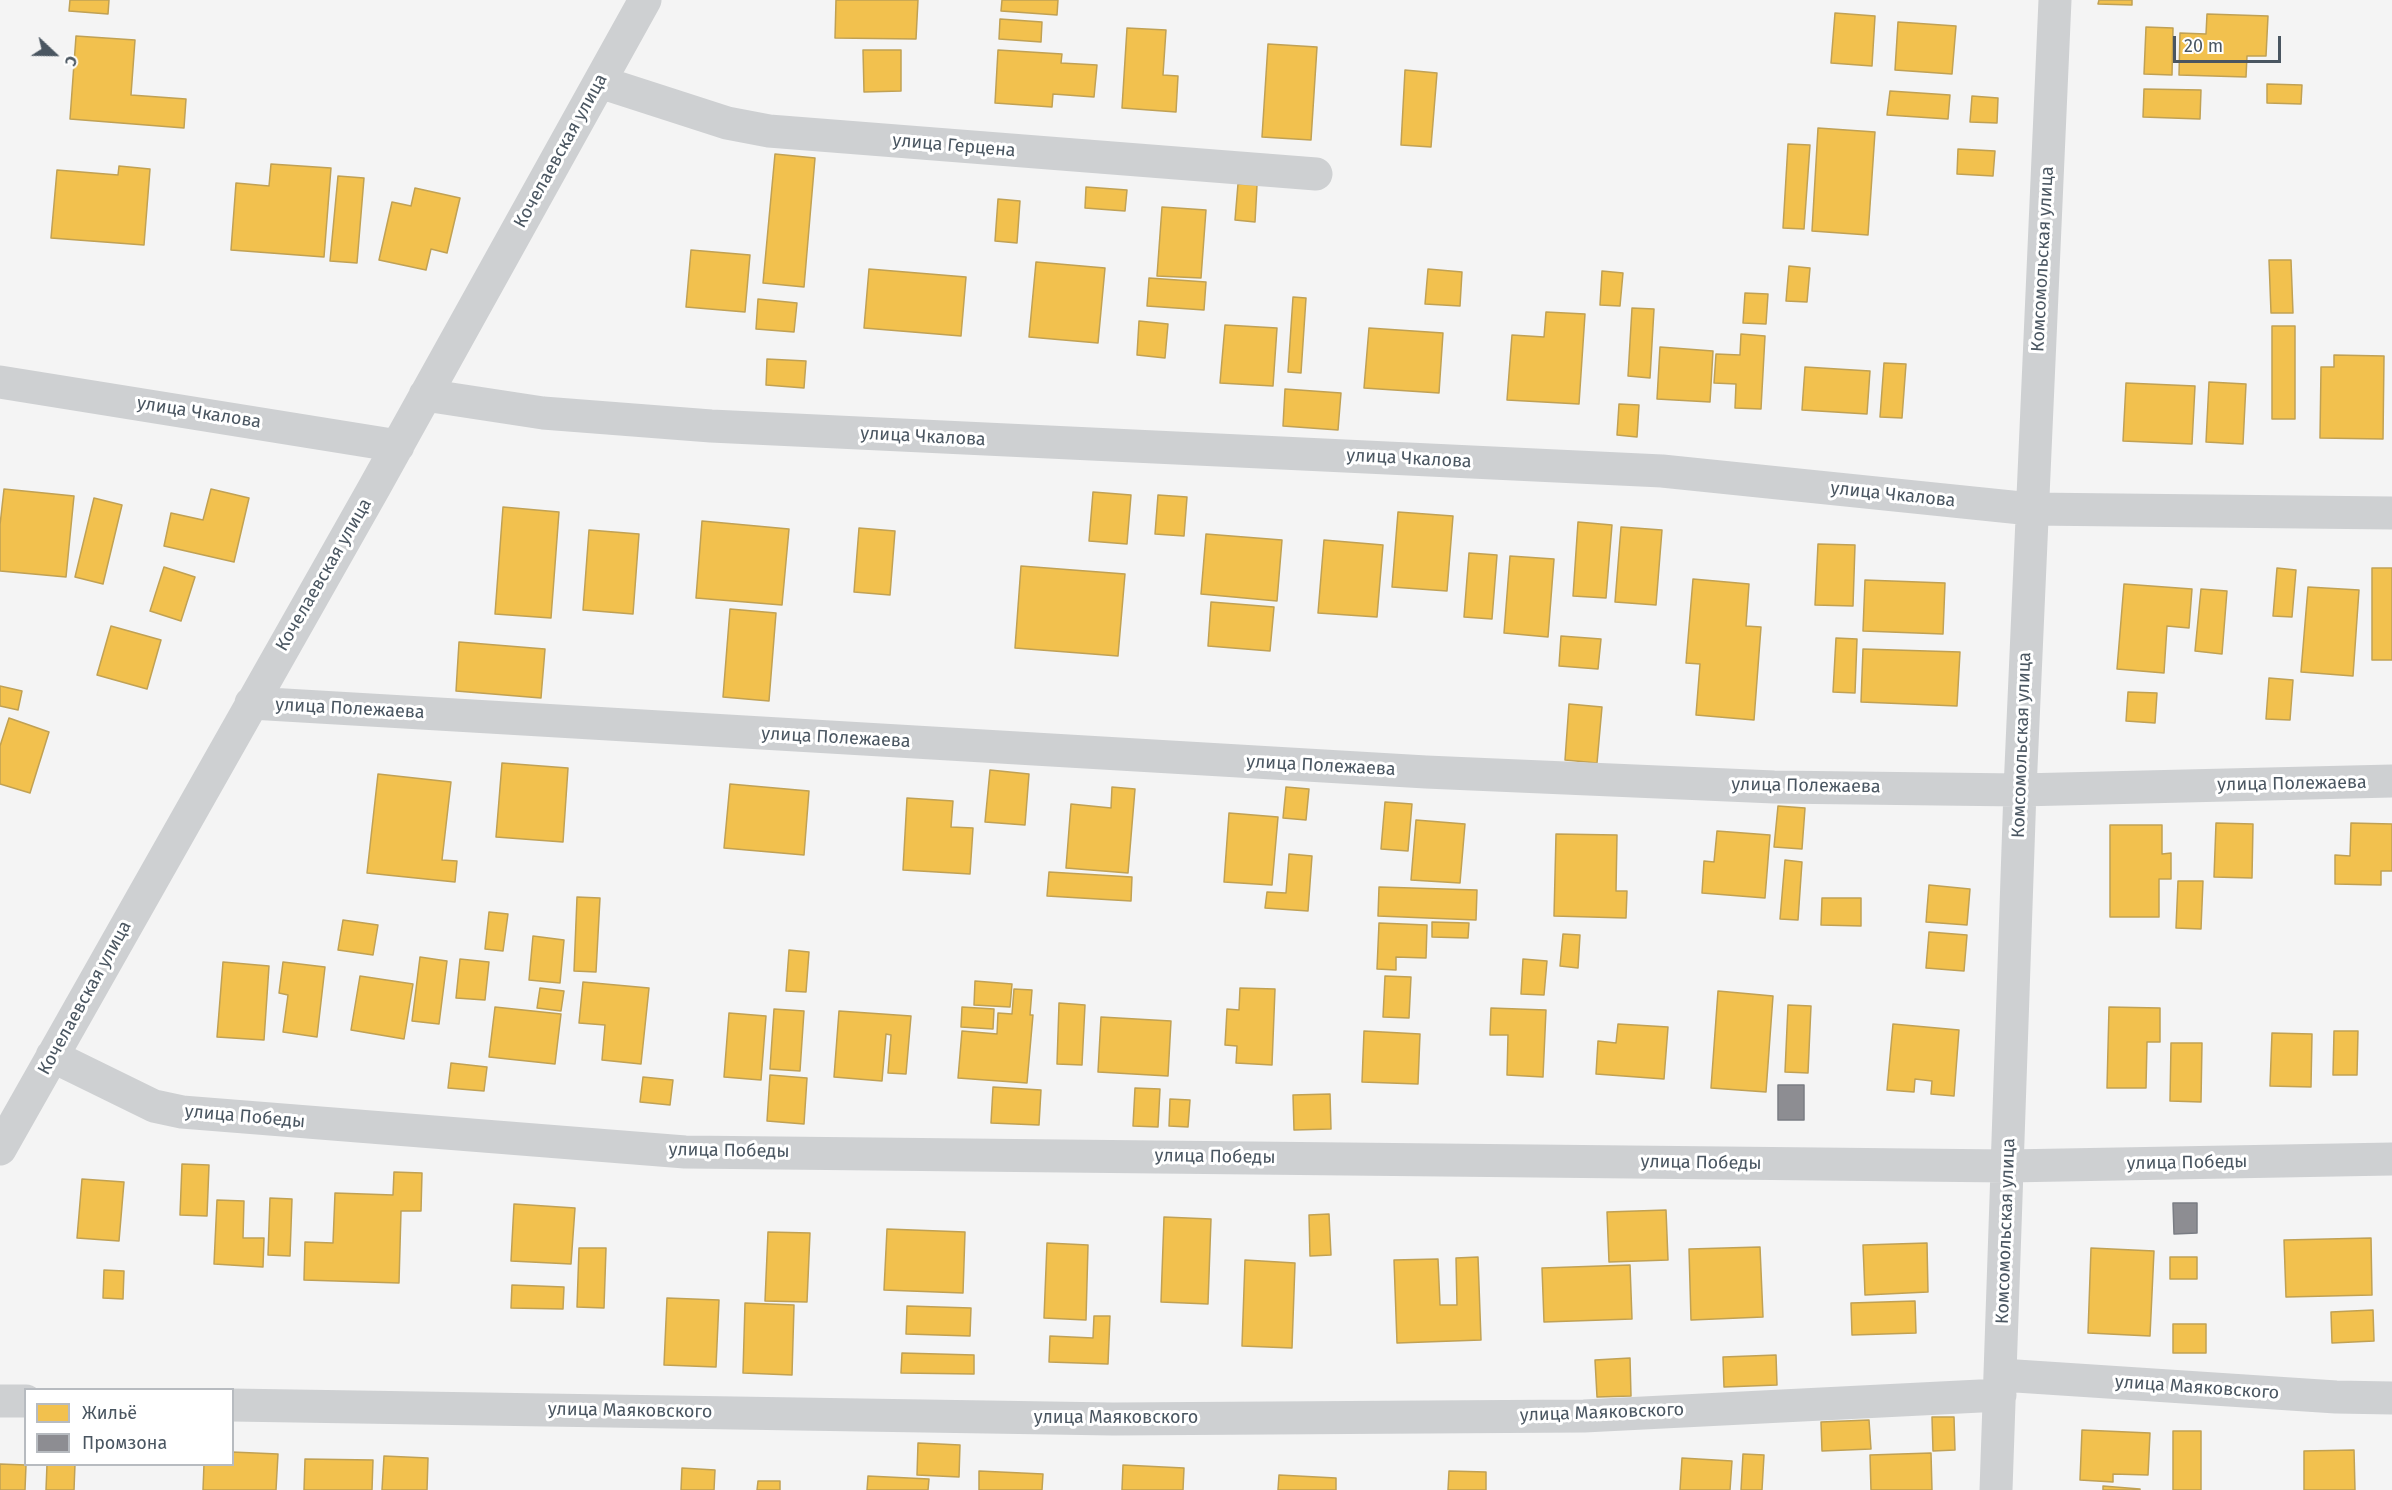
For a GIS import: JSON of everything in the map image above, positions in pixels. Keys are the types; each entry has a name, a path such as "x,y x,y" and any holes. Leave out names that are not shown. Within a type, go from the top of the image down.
{"street":[{"name":"Кочелаевская улица","path":"0,1149 398,446 645,0"},
{"name":"Комсомольская улица","path":"1996,1490 2031,509 2055,0"},
{"name":"улица Герцена","path":"600,82 727,123 769,131 1316,174"},
{"name":"улица Чкалова","path":"0,382 398,446"},
{"name":"улица Чкалова","path":"426,395 543,413 711,426 1662,471 2031,509 2392,513"},
{"name":"улица Полежаева","path":"251,703 1426,772 1774,787 2020,790 2392,781"},
{"name":"улица Победы","path":"52,1056 145,1102 182,1112 685,1152 2008,1166 2392,1159"},
{"name":"улица Маяковского","path":"234,1405 1113,1419 1584,1416 2000,1385 2392,1398"},
{"path":"0,1401 24,1401"}],"building: Жильё":[{"path":"70,0 109,0 108,14 69,11"},
{"path":"836,0 918,0 916,39 835,38"},
{"path":"1002,0 1058,0 1057,15 1001,11"},
{"path":"2099,0 2132,0 2132,5 2098,4"},
{"path":"1835,13 1875,16 1872,66 1831,63"},
{"path":"2207,14 2268,16 2266,56 2247,56 2246,77 2179,75 2180,33 2206,34"},
{"path":"1000,19 1042,22 1041,42 999,39"},
{"path":"1898,22 1956,26 1952,74 1895,70"},
{"path":"2146,27 2173,28 2172,75 2144,74"},
{"path":"1127,28 1166,30 1163,75 1178,76 1176,112 1122,108"},
{"path":"76,36 135,40 131,95 186,99 184,128 70,119"},
{"path":"1268,44 1317,47 1311,140 1262,137"},
{"path":"863,50 901,50 901,91 864,92"},
{"path":"998,50 1062,54 1061,63 1097,65 1094,97 1053,94 1052,107 995,103"},
{"path":"1405,70 1437,73 1431,147 1401,145"},
{"path":"2267,84 2302,85 2301,104 2267,103"},
{"path":"2144,89 2201,90 2200,119 2143,117"},
{"path":"1890,91 1950,95 1948,119 1887,115"},
{"path":"1972,96 1998,98 1997,123 1970,122"},
{"path":"1818,128 1875,132 1868,235 1812,231"},
{"path":"1788,144 1810,145 1804,229 1783,228"},
{"path":"1958,149 1995,151 1993,176 1957,174"},
{"path":"775,154 815,158 804,287 763,283"},
{"path":"271,164 331,168 324,257 231,250 236,183 269,186"},
{"path":"119,166 150,169 144,245 51,238 57,170 118,175"},
{"path":"338,176 364,178 357,263 330,261"},
{"path":"1238,184 1257,185 1255,222 1235,220"},
{"path":"1086,187 1127,190 1125,211 1085,208"},
{"path":"415,188 460,198 447,253 431,249 426,270 379,260 392,202 411,206"},
{"path":"998,199 1020,201 1017,243 995,241"},
{"path":"1162,207 1206,210 1201,278 1157,276"},
{"path":"691,250 750,255 745,312 686,307"},
{"path":"2269,260 2291,260 2293,313 2271,313"},
{"path":"1036,262 1105,268 1098,343 1029,337"},
{"path":"1789,266 1810,268 1807,302 1786,301"},
{"path":"869,269 966,277 961,336 864,328"},
{"path":"1428,269 1462,272 1460,306 1425,304"},
{"path":"1602,271 1623,273 1620,306 1600,305"},
{"path":"1149,278 1206,282 1204,310 1147,306"},
{"path":"1745,293 1768,294 1766,324 1743,323"},
{"path":"1293,297 1306,298 1301,373 1288,372"},
{"path":"758,299 797,303 794,332 756,329"},
{"path":"1632,308 1654,309 1650,378 1628,376"},
{"path":"1546,312 1585,314 1579,404 1507,400 1512,335 1544,337"},
{"path":"1139,321 1168,324 1165,358 1137,355"},
{"path":"1225,325 1277,328 1273,386 1220,383"},
{"path":"2272,326 2295,326 2295,419 2272,419"},
{"path":"1369,328 1443,333 1439,393 1364,388"},
{"path":"1741,334 1765,336 1761,409 1735,408 1736,384 1714,383 1716,354 1740,355"},
{"path":"1660,347 1713,351 1710,402 1657,399"},
{"path":"2334,355 2384,356 2383,439 2320,438 2321,367 2334,367"},
{"path":"767,359 806,361 804,388 766,385"},
{"path":"1884,363 1906,364 1902,418 1880,417"},
{"path":"1805,367 1870,371 1867,414 1802,410"},
{"path":"2209,382 2246,384 2243,444 2206,442"},
{"path":"2126,383 2195,386 2192,444 2123,441"},
{"path":"1285,389 1341,393 1338,430 1283,426"},
{"path":"1619,404 1639,405 1637,437 1617,435"},
{"path":"4,489 74,496 66,577 0,571 0,525"},
{"path":"211,489 249,498 234,562 164,546 171,513 203,520"},
{"path":"1093,492 1131,495 1127,544 1089,541"},
{"path":"1158,495 1187,497 1184,536 1155,534"},
{"path":"94,498 122,505 103,584 75,577"},
{"path":"503,507 559,512 551,618 495,614"},
{"path":"1398,512 1453,516 1447,591 1392,587"},
{"path":"702,521 789,529 782,605 696,598"},
{"path":"1578,522 1612,525 1606,598 1573,596"},
{"path":"1621,527 1662,530 1656,605 1615,602"},
{"path":"859,528 895,531 890,595 854,592"},
{"path":"589,530 639,534 633,614 583,610"},
{"path":"1206,534 1282,540 1277,601 1201,594"},
{"path":"1324,540 1383,545 1377,617 1318,613"},
{"path":"1818,544 1855,545 1853,606 1815,605"},
{"path":"1469,553 1497,555 1492,619 1464,617"},
{"path":"1510,556 1554,559 1548,637 1504,633"},
{"path":"1021,566 1125,574 1118,656 1015,648"},
{"path":"164,567 195,577 181,621 150,611"},
{"path":"2277,568 2296,570 2292,617 2273,616"},
{"path":"2372,568 2392,568 2392,660 2372,660"},
{"path":"1693,579 1749,584 1746,626 1761,627 1754,720 1696,715 1700,664 1686,663"},
{"path":"1865,580 1945,583 1943,634 1863,631"},
{"path":"2124,584 2192,589 2189,628 2167,626 2164,673 2117,669"},
{"path":"2308,587 2359,590 2353,676 2301,672"},
{"path":"2201,589 2227,591 2222,654 2195,651"},
{"path":"1211,602 1274,607 1270,651 1208,646"},
{"path":"730,609 776,613 769,701 723,697"},
{"path":"111,626 161,640 147,689 97,675"},
{"path":"1561,636 1601,639 1598,669 1559,666"},
{"path":"1836,638 1857,639 1855,693 1833,692"},
{"path":"459,642 545,649 541,698 456,691"},
{"path":"1863,649 1960,652 1957,706 1861,702"},
{"path":"2269,678 2293,680 2290,720 2266,719"},
{"path":"0,686 22,691 18,710 0,706"},
{"path":"2128,692 2157,693 2155,723 2126,721"},
{"path":"1569,704 1602,707 1597,763 1565,760"},
{"path":"9,718 49,732 30,793 0,784 0,746"},
{"path":"502,763 568,768 563,842 496,837"},
{"path":"990,770 1029,774 1025,825 985,822"},
{"path":"378,774 451,782 442,860 457,861 455,882 367,873"},
{"path":"730,784 809,791 804,855 724,848"},
{"path":"1112,787 1135,789 1128,873 1066,868 1071,804 1111,808"},
{"path":"1286,787 1309,789 1306,820 1283,818"},
{"path":"907,798 953,801 951,827 973,828 970,874 903,870"},
{"path":"1385,802 1412,804 1408,851 1381,849"},
{"path":"1778,806 1805,808 1802,849 1774,847"},
{"path":"1229,813 1278,817 1272,885 1224,882"},
{"path":"1416,820 1465,824 1460,883 1411,880"},
{"path":"2216,823 2253,824 2252,878 2214,877"},
{"path":"2351,823 2392,824 2392,871 2381,871 2381,885 2335,884 2335,855 2350,856"},
{"path":"2110,825 2162,825 2162,854 2171,853 2171,879 2159,879 2159,917 2110,917"},
{"path":"1717,831 1770,835 1765,898 1702,893 1704,861 1714,862"},
{"path":"1556,834 1617,835 1616,891 1627,891 1626,918 1554,916"},
{"path":"1289,854 1312,856 1308,911 1265,908 1267,892 1286,893"},
{"path":"1785,860 1802,862 1798,920 1780,919"},
{"path":"1049,872 1132,877 1131,901 1047,896"},
{"path":"2178,881 2203,881 2201,929 2176,928"},
{"path":"1929,885 1970,889 1967,925 1926,922"},
{"path":"1379,887 1477,890 1476,920 1378,916"},
{"path":"577,897 600,898 596,972 574,971"},
{"path":"1822,898 1861,898 1861,926 1821,925"},
{"path":"489,912 508,914 503,951 485,949"},
{"path":"343,920 378,925 373,955 338,950"},
{"path":"1432,922 1469,923 1468,938 1432,937"},
{"path":"1379,923 1427,925 1426,958 1396,957 1396,970 1377,969"},
{"path":"1929,932 1967,935 1964,971 1926,968"},
{"path":"1563,934 1580,935 1578,968 1560,966"},
{"path":"533,936 564,940 560,983 529,980"},
{"path":"789,950 809,952 806,992 786,991"},
{"path":"420,957 447,961 439,1024 412,1021"},
{"path":"460,959 489,962 485,1000 456,998"},
{"path":"1523,959 1547,961 1544,995 1521,994"},
{"path":"223,962 269,966 264,1040 217,1037"},
{"path":"283,962 325,967 317,1037 283,1032 288,995 279,993"},
{"path":"360,976 413,984 404,1039 351,1030"},
{"path":"1385,976 1411,977 1409,1018 1383,1017"},
{"path":"975,981 1012,984 1010,1007 974,1005"},
{"path":"583,982 649,988 641,1064 602,1060 605,1025 579,1023"},
{"path":"540,988 564,991 561,1011 537,1008"},
{"path":"1240,988 1275,989 1272,1065 1236,1063 1237,1046 1225,1045 1227,1009 1239,1010"},
{"path":"1014,989 1032,990 1030,1015 1033,1015 1027,1083 958,1078 962,1031 997,1034 998,1013 1012,1014"},
{"path":"1718,991 1773,996 1766,1092 1711,1088"},
{"path":"1059,1003 1085,1005 1082,1065 1057,1064"},
{"path":"1788,1005 1811,1006 1808,1073 1785,1072"},
{"path":"495,1007 561,1014 555,1064 489,1057"},
{"path":"962,1007 994,1009 993,1029 961,1027"},
{"path":"2109,1007 2160,1008 2160,1042 2147,1042 2146,1088 2107,1088"},
{"path":"1491,1008 1546,1010 1543,1077 1507,1075 1508,1035 1490,1035"},
{"path":"774,1009 804,1011 800,1071 770,1069"},
{"path":"839,1011 911,1016 906,1074 888,1073 891,1035 886,1034 882,1081 834,1077"},
{"path":"729,1013 766,1016 761,1080 724,1077"},
{"path":"1101,1017 1171,1021 1168,1076 1098,1072"},
{"path":"1618,1024 1668,1027 1664,1079 1596,1074 1598,1041 1616,1043"},
{"path":"1893,1024 1959,1030 1954,1096 1931,1094 1932,1081 1915,1079 1914,1092 1887,1090"},
{"path":"1364,1031 1420,1034 1418,1084 1362,1082"},
{"path":"2334,1031 2358,1031 2357,1075 2333,1075"},
{"path":"2272,1033 2312,1034 2311,1087 2270,1086"},
{"path":"2171,1043 2202,1043 2201,1102 2170,1101"},
{"path":"451,1063 487,1067 484,1091 448,1088"},
{"path":"770,1075 807,1078 804,1124 767,1121"},
{"path":"643,1077 673,1080 670,1105 640,1102"},
{"path":"993,1087 1041,1090 1039,1125 991,1123"},
{"path":"1135,1088 1160,1089 1158,1127 1133,1126"},
{"path":"1330,1094 1331,1129 1294,1130 1293,1095"},
{"path":"1170,1099 1190,1100 1188,1127 1169,1126"},
{"path":"182,1164 209,1165 207,1216 180,1215"},
{"path":"394,1172 422,1173 421,1211 401,1211 399,1283 304,1280 305,1242 333,1243 335,1193 393,1195"},
{"path":"82,1179 124,1182 119,1241 77,1238"},
{"path":"270,1198 292,1199 290,1256 268,1255"},
{"path":"217,1200 244,1201 243,1238 264,1238 263,1267 214,1264"},
{"path":"514,1204 575,1208 571,1264 511,1261"},
{"path":"1666,1210 1668,1260 1609,1262 1607,1212"},
{"path":"1329,1214 1331,1255 1310,1256 1309,1215"},
{"path":"1164,1217 1211,1219 1208,1304 1161,1302"},
{"path":"887,1229 965,1232 963,1293 884,1290"},
{"path":"768,1232 810,1233 807,1302 765,1301"},
{"path":"2371,1238 2372,1295 2286,1297 2284,1240"},
{"path":"1047,1243 1088,1245 1086,1320 1044,1318"},
{"path":"1927,1243 1928,1292 1865,1295 1863,1245"},
{"path":"1760,1247 1763,1317 1691,1320 1689,1249"},
{"path":"579,1248 606,1248 604,1308 577,1307"},
{"path":"2091,1248 2154,1251 2150,1336 2088,1333"},
{"path":"1478,1257 1481,1340 1397,1343 1394,1260 1438,1259 1440,1305 1457,1305 1456,1258"},
{"path":"2170,1257 2197,1257 2197,1279 2170,1279"},
{"path":"1245,1260 1295,1263 1292,1348 1242,1346"},
{"path":"1630,1265 1632,1319 1544,1322 1542,1268"},
{"path":"104,1270 124,1271 123,1299 103,1298"},
{"path":"512,1285 564,1287 563,1309 511,1308"},
{"path":"667,1298 719,1300 716,1367 664,1365"},
{"path":"1915,1301 1916,1333 1852,1335 1851,1303"},
{"path":"745,1303 794,1305 792,1375 743,1373"},
{"path":"907,1306 971,1308 970,1336 906,1334"},
{"path":"2373,1310 2374,1341 2332,1343 2331,1312"},
{"path":"1094,1316 1110,1316 1108,1364 1049,1362 1050,1336 1093,1338"},
{"path":"2173,1324 2206,1324 2206,1353 2173,1353"},
{"path":"902,1353 974,1355 974,1374 901,1373"},
{"path":"1776,1355 1777,1385 1724,1387 1723,1357"},
{"path":"1630,1358 1631,1396 1597,1397 1595,1360"},
{"path":"1932,1417 1954,1417 1955,1450 1933,1451"},
{"path":"1869,1420 1871,1449 1822,1451 1821,1422"},
{"path":"2082,1430 2150,1433 2148,1475 2113,1474 2113,1482 2080,1480"},
{"path":"2173,1431 2201,1431 2201,1490 2173,1490"},
{"path":"918,1443 960,1445 959,1477 917,1475"},
{"path":"2354,1450 2355,1490 2304,1490 2304,1451"},
{"path":"234,1452 278,1454 276,1490 203,1490 204,1466 234,1466"},
{"path":"1931,1453 1932,1490 1871,1490 1870,1455"},
{"path":"1743,1454 1764,1455 1762,1490 1741,1490"},
{"path":"384,1456 428,1458 427,1490 382,1490"},
{"path":"1682,1458 1732,1461 1730,1490 1680,1490"},
{"path":"305,1459 373,1460 372,1490 304,1490"},
{"path":"0,1464 26,1466 25,1490 0,1490"},
{"path":"1123,1465 1184,1468 1183,1490 1122,1490"},
{"path":"47,1466 75,1466 74,1490 46,1490"},
{"path":"682,1468 715,1470 714,1490 681,1490"},
{"path":"979,1471 1043,1474 1042,1490 979,1490"},
{"path":"1449,1471 1486,1472 1486,1490 1448,1490"},
{"path":"1279,1475 1336,1478 1336,1490 1278,1490"},
{"path":"868,1476 929,1479 928,1490 867,1490"},
{"path":"758,1481 780,1481 780,1490 757,1490"},
{"path":"2103,1486 2140,1489 2140,1490 2103,1490"}],"building: Промзона":[{"path":"1778,1085 1804,1085 1804,1120 1778,1120"},
{"path":"2173,1203 2197,1203 2197,1233 2174,1234"}]}
